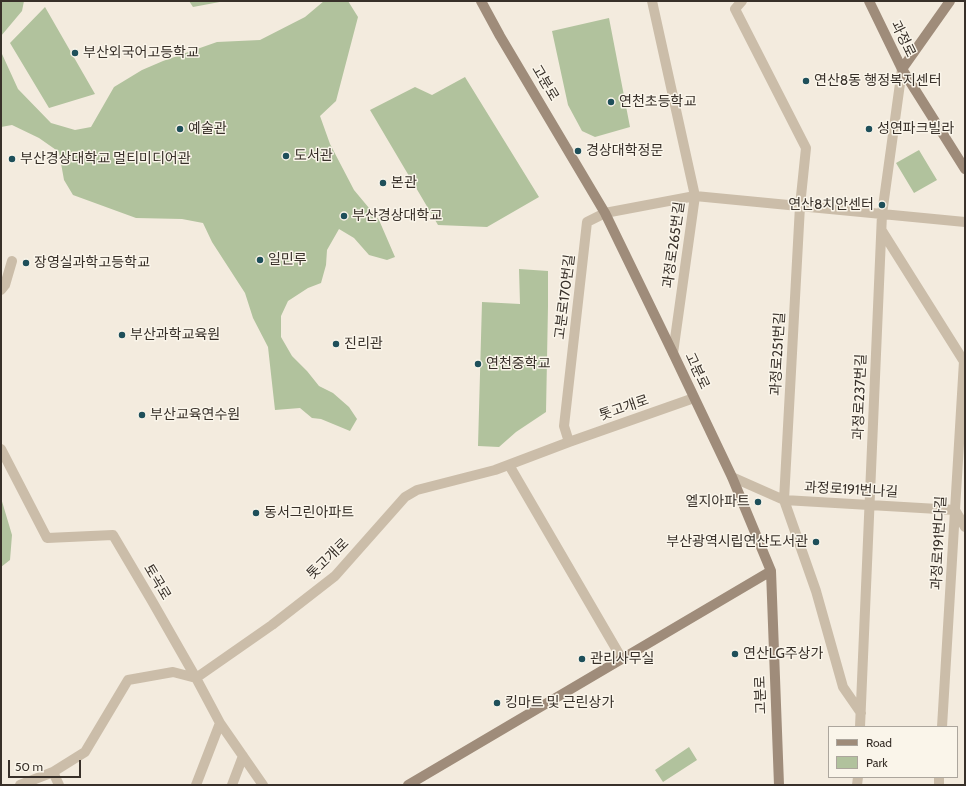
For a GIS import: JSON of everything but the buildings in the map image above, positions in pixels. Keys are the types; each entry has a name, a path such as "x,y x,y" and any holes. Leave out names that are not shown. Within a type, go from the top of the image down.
{"main road":[{"name":"고분로","path":"481,1 500,36 605,212 732,477 771,571 779,785"},
{"name":"과정로","path":"869,1 902,69 965,169"},
{"path":"902,69 950,1"},
{"path":"408,785 771,571"}],"street":[{"name":"과정로265번길","path":"652,1 695,196 673,353"},
{"name":"과정로251번길","path":"728,1 735,9 806,148 800,206 784,500 816,591 843,687 861,714"},
{"path":"735,9 742,1"},
{"name":"과정로237번길","path":"860,726 882,214 902,69"},
{"path":"605,212 695,196 965,222"},
{"name":"고분로170번길","path":"569,442 564,426 588,222 605,212"},
{"path":"882,231 965,362"},
{"path":"1,290 5,286 12,261"},
{"name":"과정로191번다길","path":"942,726 954,510 965,362"},
{"name":"톳고개로","path":"196,678 272,625 335,576 405,497 417,490 495,470 694,398"},
{"name":"토곡로","path":"1,449 47,538 112,535 152,601 220,722 263,785"},
{"path":"509,465 622,659"},
{"name":"과정로191번나길","path":"732,477 784,500 954,510"},
{"path":"954,510 965,527"},
{"path":"20,785 53,772 85,752 128,680 172,672 196,678"},
{"path":"196,785 220,722"},
{"path":"232,785 243,756"},
{"path":"53,772 59,785"}],"green space":[{"path":"1,1 24,1 22,11 1,36"},
{"path":"189,1 225,1 193,7"},
{"path":"324,1 348,1 358,17 336,101 320,116 330,144 354,190 379,220 395,257 387,260 369,255 354,238 339,229 327,250 326,265 321,283 308,288 288,301 281,316 281,337 292,356 319,386 333,393 349,407 357,419 350,431 321,419 312,418 300,408 275,410 268,347 253,318 245,293 212,242 203,223 182,219 136,218 73,195 64,180 59,152 39,138 12,125 1,127 1,44 2,54 18,89 51,123 75,130 91,127 114,87 142,70 217,42 260,40 305,17"},
{"path":"45,7 95,94 49,108 10,43"},
{"path":"609,18 630,127 595,137 582,131 568,105 552,31"},
{"path":"465,77 539,197 487,227 438,225 370,110 415,87 432,95"},
{"path":"919,150 937,180 914,193 896,163"},
{"path":"519,269 548,271 546,412 516,432 499,447 478,446 482,302 520,304"},
{"path":"1,498 12,535 10,560 1,567"},
{"path":"689,747 697,760 663,782 655,770"}],"place":[{"name":"부산외국어고등학교","path":"75,53"},
{"name":"연산8동 행정복지센터","path":"806,81"},
{"name":"연천초등학교","path":"611,102"},
{"name":"예술관","path":"180,129"},
{"name":"성연파크빌라","path":"869,129"},
{"name":"경상대학정문","path":"578,151"},
{"name":"도서관","path":"286,156"},
{"name":"부산경상대학교 멀티미디어관","path":"12,159"},
{"name":"본관","path":"383,183"},
{"name":"연산8치안센터","path":"882,205"},
{"name":"부산경상대학교","path":"344,216"},
{"name":"일민루","path":"260,260"},
{"name":"장영실과학고등학교","path":"26,263"},
{"name":"부산과학교육원","path":"122,335"},
{"name":"진리관","path":"336,344"},
{"name":"연천중학교","path":"478,364"},
{"name":"부산교육연수원","path":"142,415"},
{"name":"엘지아파트","path":"758,502"},
{"name":"동서그린아파트","path":"256,513"},
{"name":"부산광역시립연산도서관","path":"816,542"},
{"name":"연산LG주상가","path":"735,654"},
{"name":"관리사무실","path":"582,659"},
{"name":"킹마트 및 근린상가","path":"497,703"}]}
